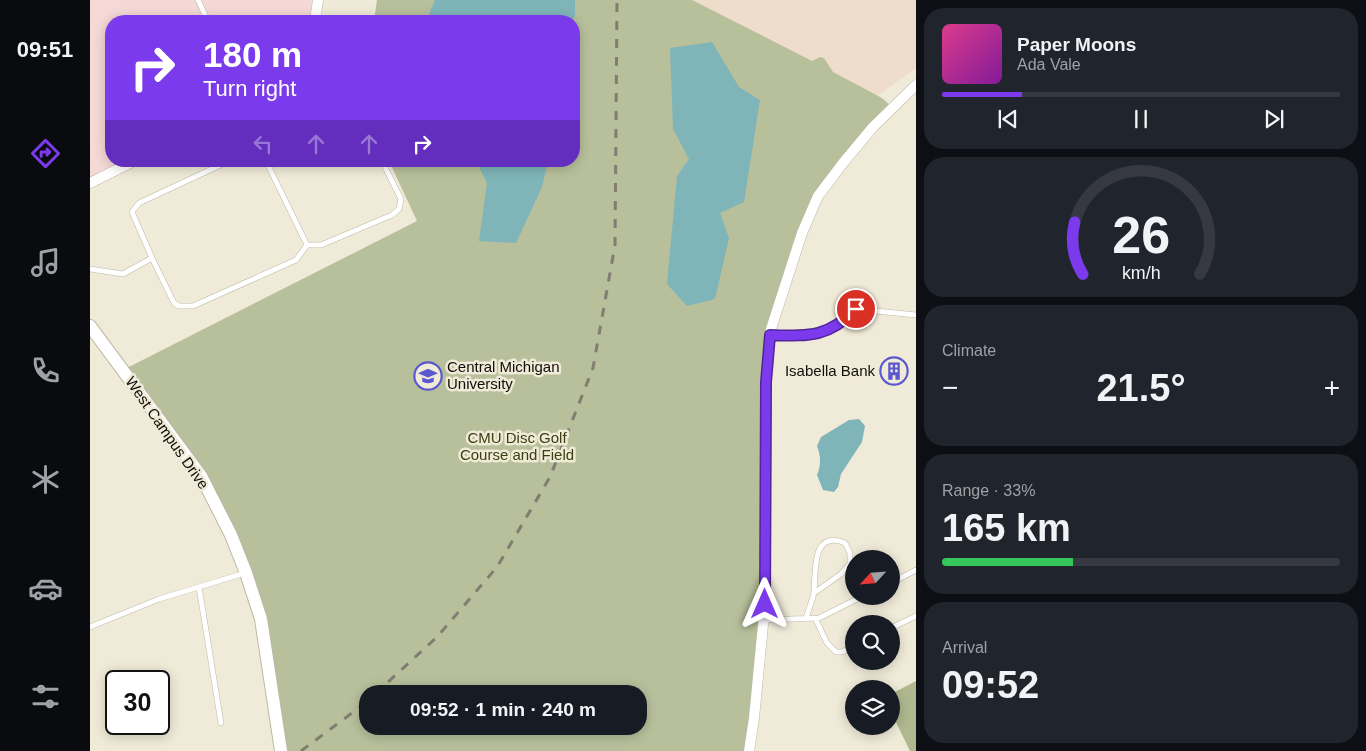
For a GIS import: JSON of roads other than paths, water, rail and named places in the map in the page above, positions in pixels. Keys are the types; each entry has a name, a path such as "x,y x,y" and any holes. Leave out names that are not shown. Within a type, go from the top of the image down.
{"street":[{"path":"316,15 318,0"},
{"path":"749,751 764,620 766,382 770,335 802,233 818,196 843,162 873,127 916,85"},
{"path":"90,183 122,167"},
{"name":"West Campus Drive","path":"90,326 201,476 231,535 261,619 280,751"}],"lane":[{"path":"198,0 205,15"},
{"path":"216,167 139,203 132,212 174,303 179,306 193,306 296,260 307,246 321,245 392,215 399,208 401,199 385,167"},
{"path":"269,167 307,246"},
{"path":"90,269 123,274 152,258"},
{"path":"770,335 814,335 826,331 856,309 916,314"},
{"path":"806,619 814,592 813,578 819,550 829,540 845,543 850,553 850,564 841,574 814,592"},
{"path":"900,578 916,570"},
{"path":"90,627 159,599 246,573"},
{"path":"199,587 221,723"},
{"path":"764,620 815,618 845,604"},
{"path":"900,624 916,616"},
{"path":"815,618 827,643 836,652 845,650"}],"water":[{"path":"435,0 575,0 575,15 429,15"},
{"path":"712,42 739,87 760,100 744,202 720,213 729,238 715,299 687,306 667,284 677,176 689,159 673,129 670,48"},
{"path":"479,167 547,167 542,187 516,243 479,241 487,183"},
{"path":"859,419 865,426 862,442 841,474 838,487 834,492 823,490 817,475 820,461 817,446 821,437 849,420"}],"railway":[{"path":"385,685 437,637 497,567 550,477 593,368 615,245 617,0"},
{"path":"301,751 359,708"}],"place":[{"name":"Isabella Bank","path":"894,371"},
{"name":"Central Michigan University","path":"428,376"}],"park label":[{"name":"CMU Disc Golf Course and Field","path":"517,446"}]}
